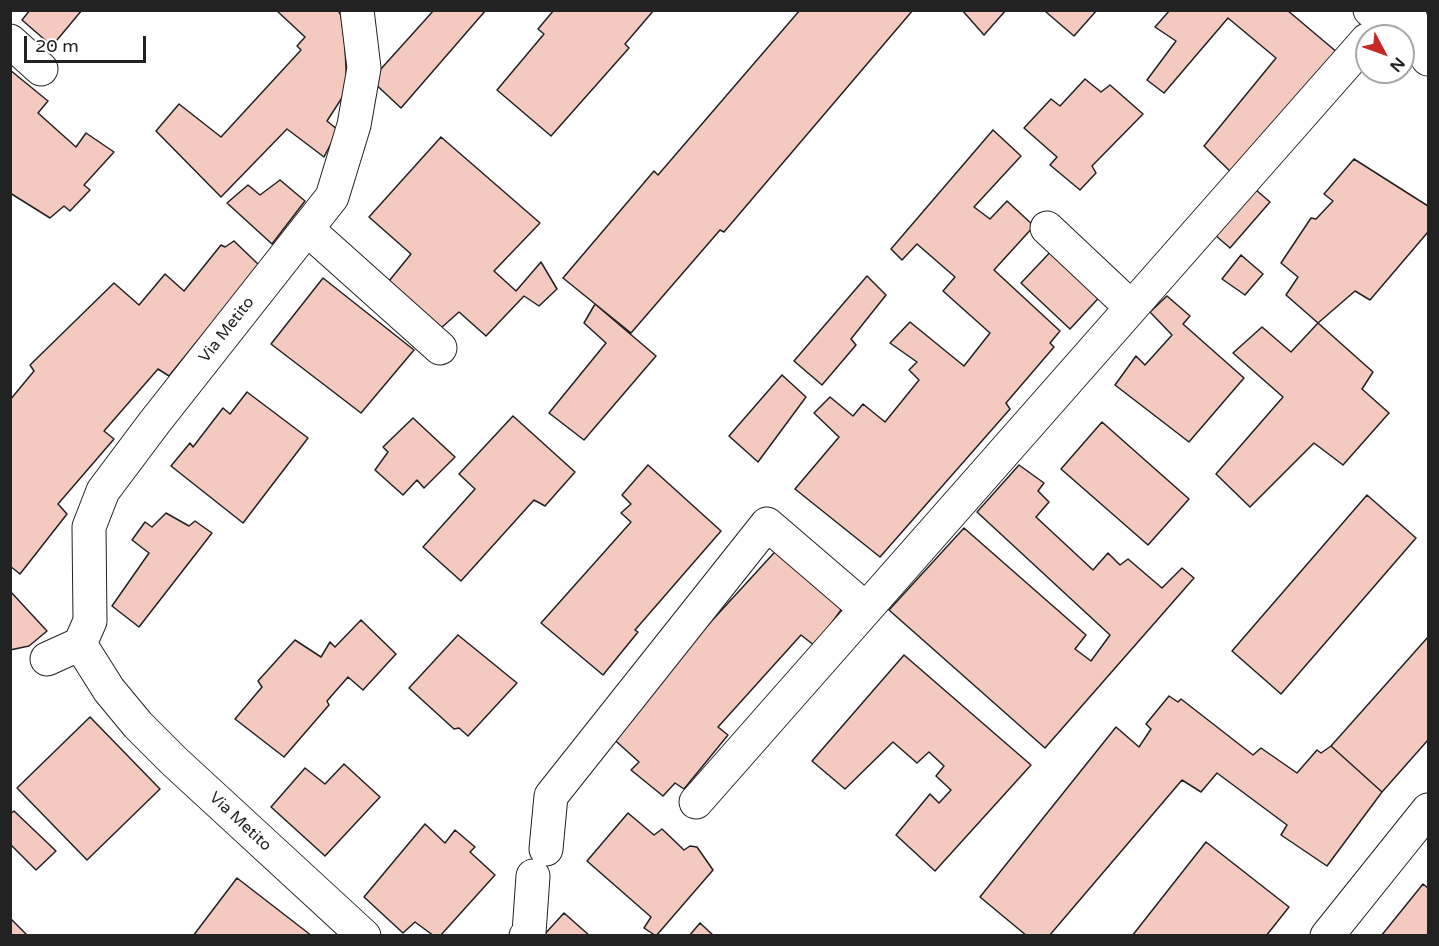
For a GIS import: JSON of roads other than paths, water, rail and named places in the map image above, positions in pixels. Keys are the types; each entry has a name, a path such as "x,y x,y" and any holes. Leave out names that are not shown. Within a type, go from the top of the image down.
{"street":[{"name":"Via Metito","path":"357,10 364,69 354,125 332,197 103,491 89,527 90,621 80,644 109,690 138,725 363,935"},
{"path":"10,41 41,69"},
{"path":"1415,51 1428,61"},
{"path":"696,802 1131,307 1355,62"},
{"path":"1047,228 1131,307"},
{"path":"307,229 440,348"},
{"path":"526,936 529,933 551,796 767,524 866,609"},
{"path":"47,659 80,644"},
{"path":"1327,936 1428,810"}]}
